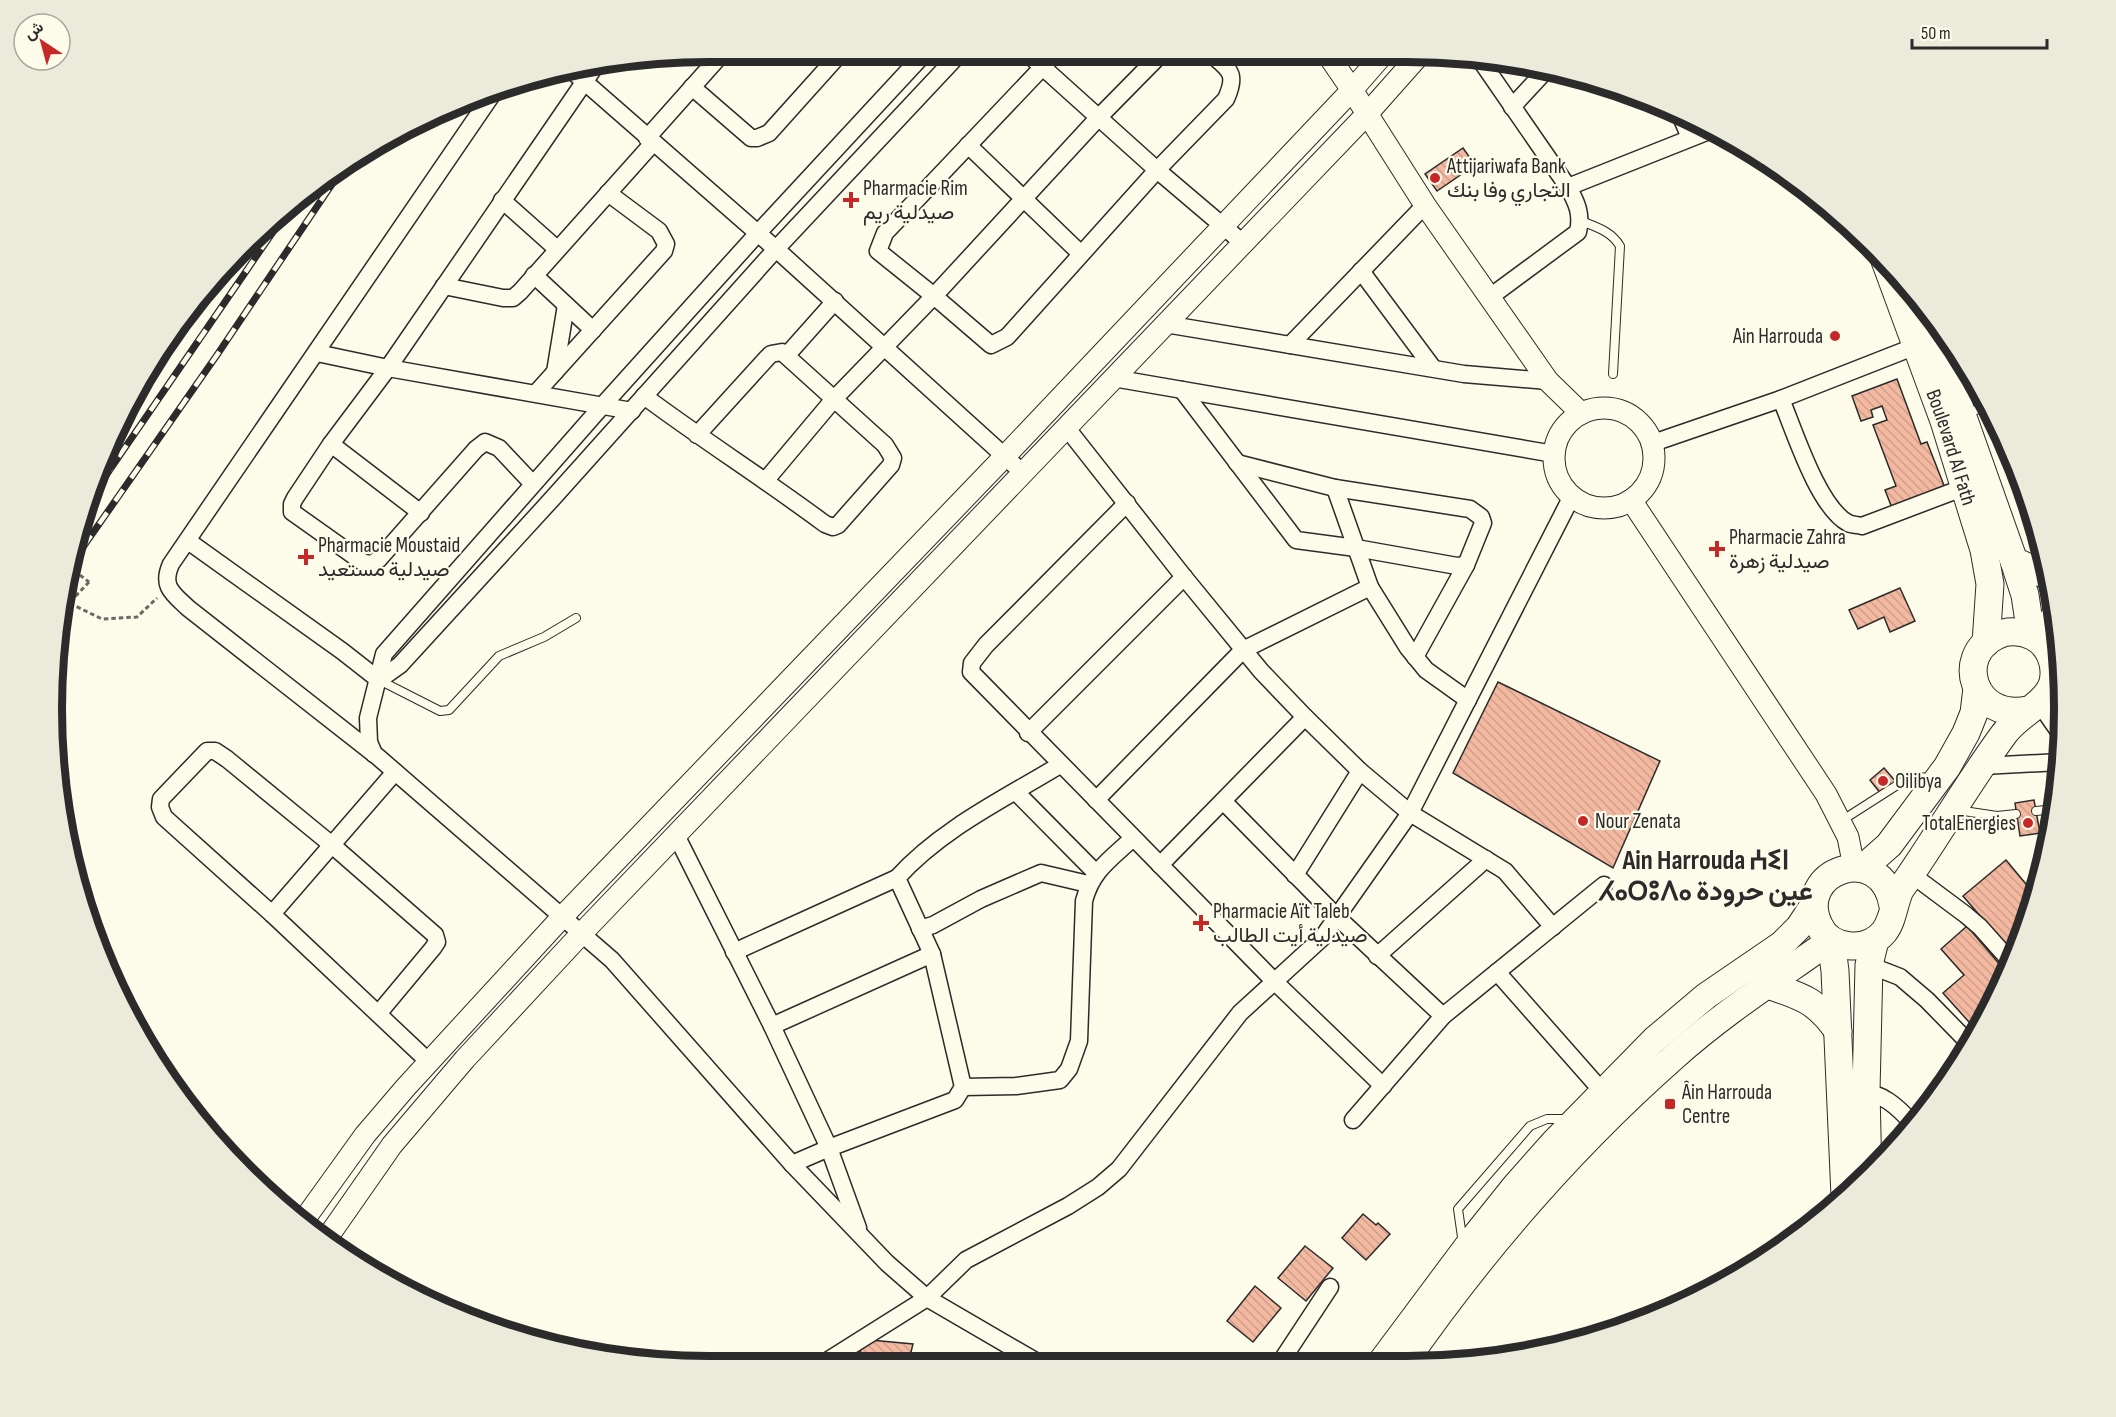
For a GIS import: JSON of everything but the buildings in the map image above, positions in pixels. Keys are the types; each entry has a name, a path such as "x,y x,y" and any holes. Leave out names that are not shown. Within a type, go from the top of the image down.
{"highway":[{"name":"Boulevard Al Fath","path":"1892,280 1916,346 1965,414 1965,487 1984,550 1990,584 1986,643"},
{"name":"Boulevard Al Fath","path":"1934,334 1965,414 2014,561 2025,595 2034,637"},
{"path":"2014,561 2040,572"},
{"path":"2033,706 2016,712 2004,711 1992,706 1983,698 1973,676 1978,652 1996,636 2007,632 2020,632 2034,637 2046,648 2052,659"},
{"path":"1846,1184 1852,1091 1872,953 1888,926 1900,890 2005,732 2047,694 2053,678"},
{"path":"1859,868 1889,844 1938,779 1966,734 1974,713 1977,688"},
{"path":"1872,953 1865,945 1842,945 1831,940 1821,930 1815,918 1814,904 1817,892 1832,874 1843,869 1859,868 1875,874 1885,882 1891,894 1893,906"},
{"path":"1831,940 1838,1031 1866,1165"},
{"path":"1768,985 1804,997 1819,1006 1838,1031"}],"main road":[{"path":"2034,637 2049,622"},
{"path":"1385,1356 1515,1186 1575,1119 1654,1040 1706,996 1782,944 1799,927 1814,904"},
{"path":"1409,1356 1441,1311 1530,1200 1602,1123 1675,1056 1723,1017 1831,940"}],"street":[{"path":"444,286 502,298 513,297 520,292 608,193 715,62"},
{"path":"692,87 752,138 757,138 769,132 832,62"},
{"path":"374,754 369,742 368,718 384,654 532,483 917,62"},
{"path":"379,680 400,664 632,411 776,249 951,62"},
{"path":"1037,62 1157,170 1244,243"},
{"path":"1048,62 885,233 878,251 991,345 1007,337 1157,170 1226,99 1233,84 1230,72 1220,62"},
{"path":"766,480 834,399 1153,62"},
{"path":"1333,62 1425,205 1574,419"},
{"path":"307,1216 365,1135 563,916 1224,226 1376,62"},
{"path":"330,1233 399,1136 465,1059 582,933 1022,472 1367,114 1413,62"},
{"path":"1485,66 1568,187 1578,206 1581,221 1578,232 1490,297"},
{"path":"532,483 499,448 485,442 476,449 422,513 372,564 364,562 292,512 294,498 388,368 590,73"},
{"path":"578,75 835,301 1022,472"},
{"path":"1512,106 1541,76"},
{"path":"488,101 171,564 166,575 169,588 188,608 374,754 612,960 792,1164 887,1263 927,1298 1027,1356"},
{"path":"1684,124 1690,138"},
{"path":"1568,187 1703,133"},
{"path":"968,145 1081,254"},
{"path":"536,393 664,252 666,244 659,231 608,193"},
{"path":"502,200 557,249"},
{"path":"1290,345 1425,205"},
{"path":"1361,271 1433,368"},
{"path":"534,275 593,330"},
{"path":"787,355 835,301"},
{"path":"555,373 566,305"},
{"path":"1165,324 1477,375 1550,383"},
{"path":"1653,443 1780,399 1916,346"},
{"path":"644,396 697,435 766,480 825,524 833,527 891,465 893,458 885,445 782,352 777,352 767,358 697,435"},
{"path":"317,353 388,368 632,411"},
{"path":"1113,378 1554,454"},
{"path":"1182,390 1296,540 1457,566 1466,565"},
{"path":"1780,399 1816,484 1835,512 1849,523 1862,526 1965,487"},
{"path":"1598,408 1618,409 1634,417 1645,427 1653,443 1655,458 1651,475 1644,488 1631,500 1617,506 1587,505 1564,488 1557,472 1554,454 1559,437 1574,419 1598,408"},
{"path":"1066,426 1184,578 1244,650 1305,717 1360,771 1410,813 1505,871 1553,927"},
{"path":"331,444 422,513"},
{"path":"1237,463 1335,488 1474,511 1481,517 1483,524 1466,565 1415,657"},
{"path":"1335,488 1370,587 1415,657 1426,670 1468,700"},
{"path":"835,1356 927,1298 966,1260 1068,1206 1098,1187 1119,1169 1240,1013 1322,938 1410,813 1572,496"},
{"path":"1631,500 1819,784 1841,821 1859,868"},
{"path":"1127,503 986,645 972,663 971,672 1028,733 1275,982 1383,1086"},
{"path":"188,541 379,680"},
{"path":"1028,733 1184,578"},
{"path":"1096,800 1244,650 1370,587"},
{"path":"2033,706 2054,727"},
{"path":"1160,865 1305,717"},
{"path":"378,1014 433,948 436,942 435,935 332,845 227,759 215,751 207,751 201,755 161,799 160,807 164,817 272,914 378,1014 429,1062"},
{"path":"1983,766 2052,762"},
{"path":"734,952 897,878 915,858 943,836 1060,765"},
{"path":"1295,875 1360,771"},
{"path":"272,914 395,772"},
{"path":"1016,792 1092,879"},
{"path":"1222,801 1377,956 1443,1016"},
{"path":"676,835 772,1026 829,1148 861,1236"},
{"path":"963,1087 1016,1086 1060,1080 1069,1069 1079,1041 1084,901 1092,879 1133,838"},
{"path":"1377,956 1486,859"},
{"path":"920,929 933,925 981,898 1041,873 1092,879"},
{"path":"1911,874 1980,927 2005,955"},
{"path":"792,1164 956,1100 963,1087 932,954 897,878"},
{"path":"1353,1120 1443,1016 1604,885"},
{"path":"1872,953 1927,1000 1964,1038"},
{"path":"772,1026 932,954"},
{"path":"1497,972 1602,1091"},
{"path":"1852,1091 1890,1100 1908,1118"},
{"path":"1285,1356 1330,1287"}],"lane":[{"path":"1581,221 1602,229 1615,238 1620,246 1613,374"},
{"path":"379,680 440,711 449,710 498,656 544,638 576,618"},
{"path":"1841,821 1902,782 1916,777 1938,779"},
{"path":"1953,810 1997,816 2016,814"},
{"path":"2036,811 2046,810"}],"path":[{"path":"71,601 89,582 76,572"},
{"path":"70,604 102,619 137,617 169,588"}],"railway":[{"path":"82,548 217,355 334,182"},
{"path":"105,476 276,228"}],"place":[{"name":"Attijariwafa Bank التجاري وفا بنك","path":"1435,178"},
{"name":"Pharmacie Rim صيدلية ريم","path":"851,200"},
{"name":"Ain Harrouda","path":"1835,336"},
{"name":"Pharmacie Zahra صيدلية زهرة","path":"1717,549"},
{"name":"Pharmacie Moustaid صيدلية مستعيد","path":"306,557"},
{"name":"Oilibya","path":"1883,781"},
{"name":"Nour Zenata","path":"1583,821"},
{"name":"TotalEnergies","path":"2028,823"},
{"name":"Pharmacie Aït Taleb صيدلية أيت الطالب","path":"1201,923"},
{"name":"Âin Harrouda Centre","path":"1670,1104"}],"district":[{"name":"Ain Harrouda ⵄⵉⵏ ⵃⴰⵔⵓⴷⴰ عين حرودة","path":"1706,876"}]}
